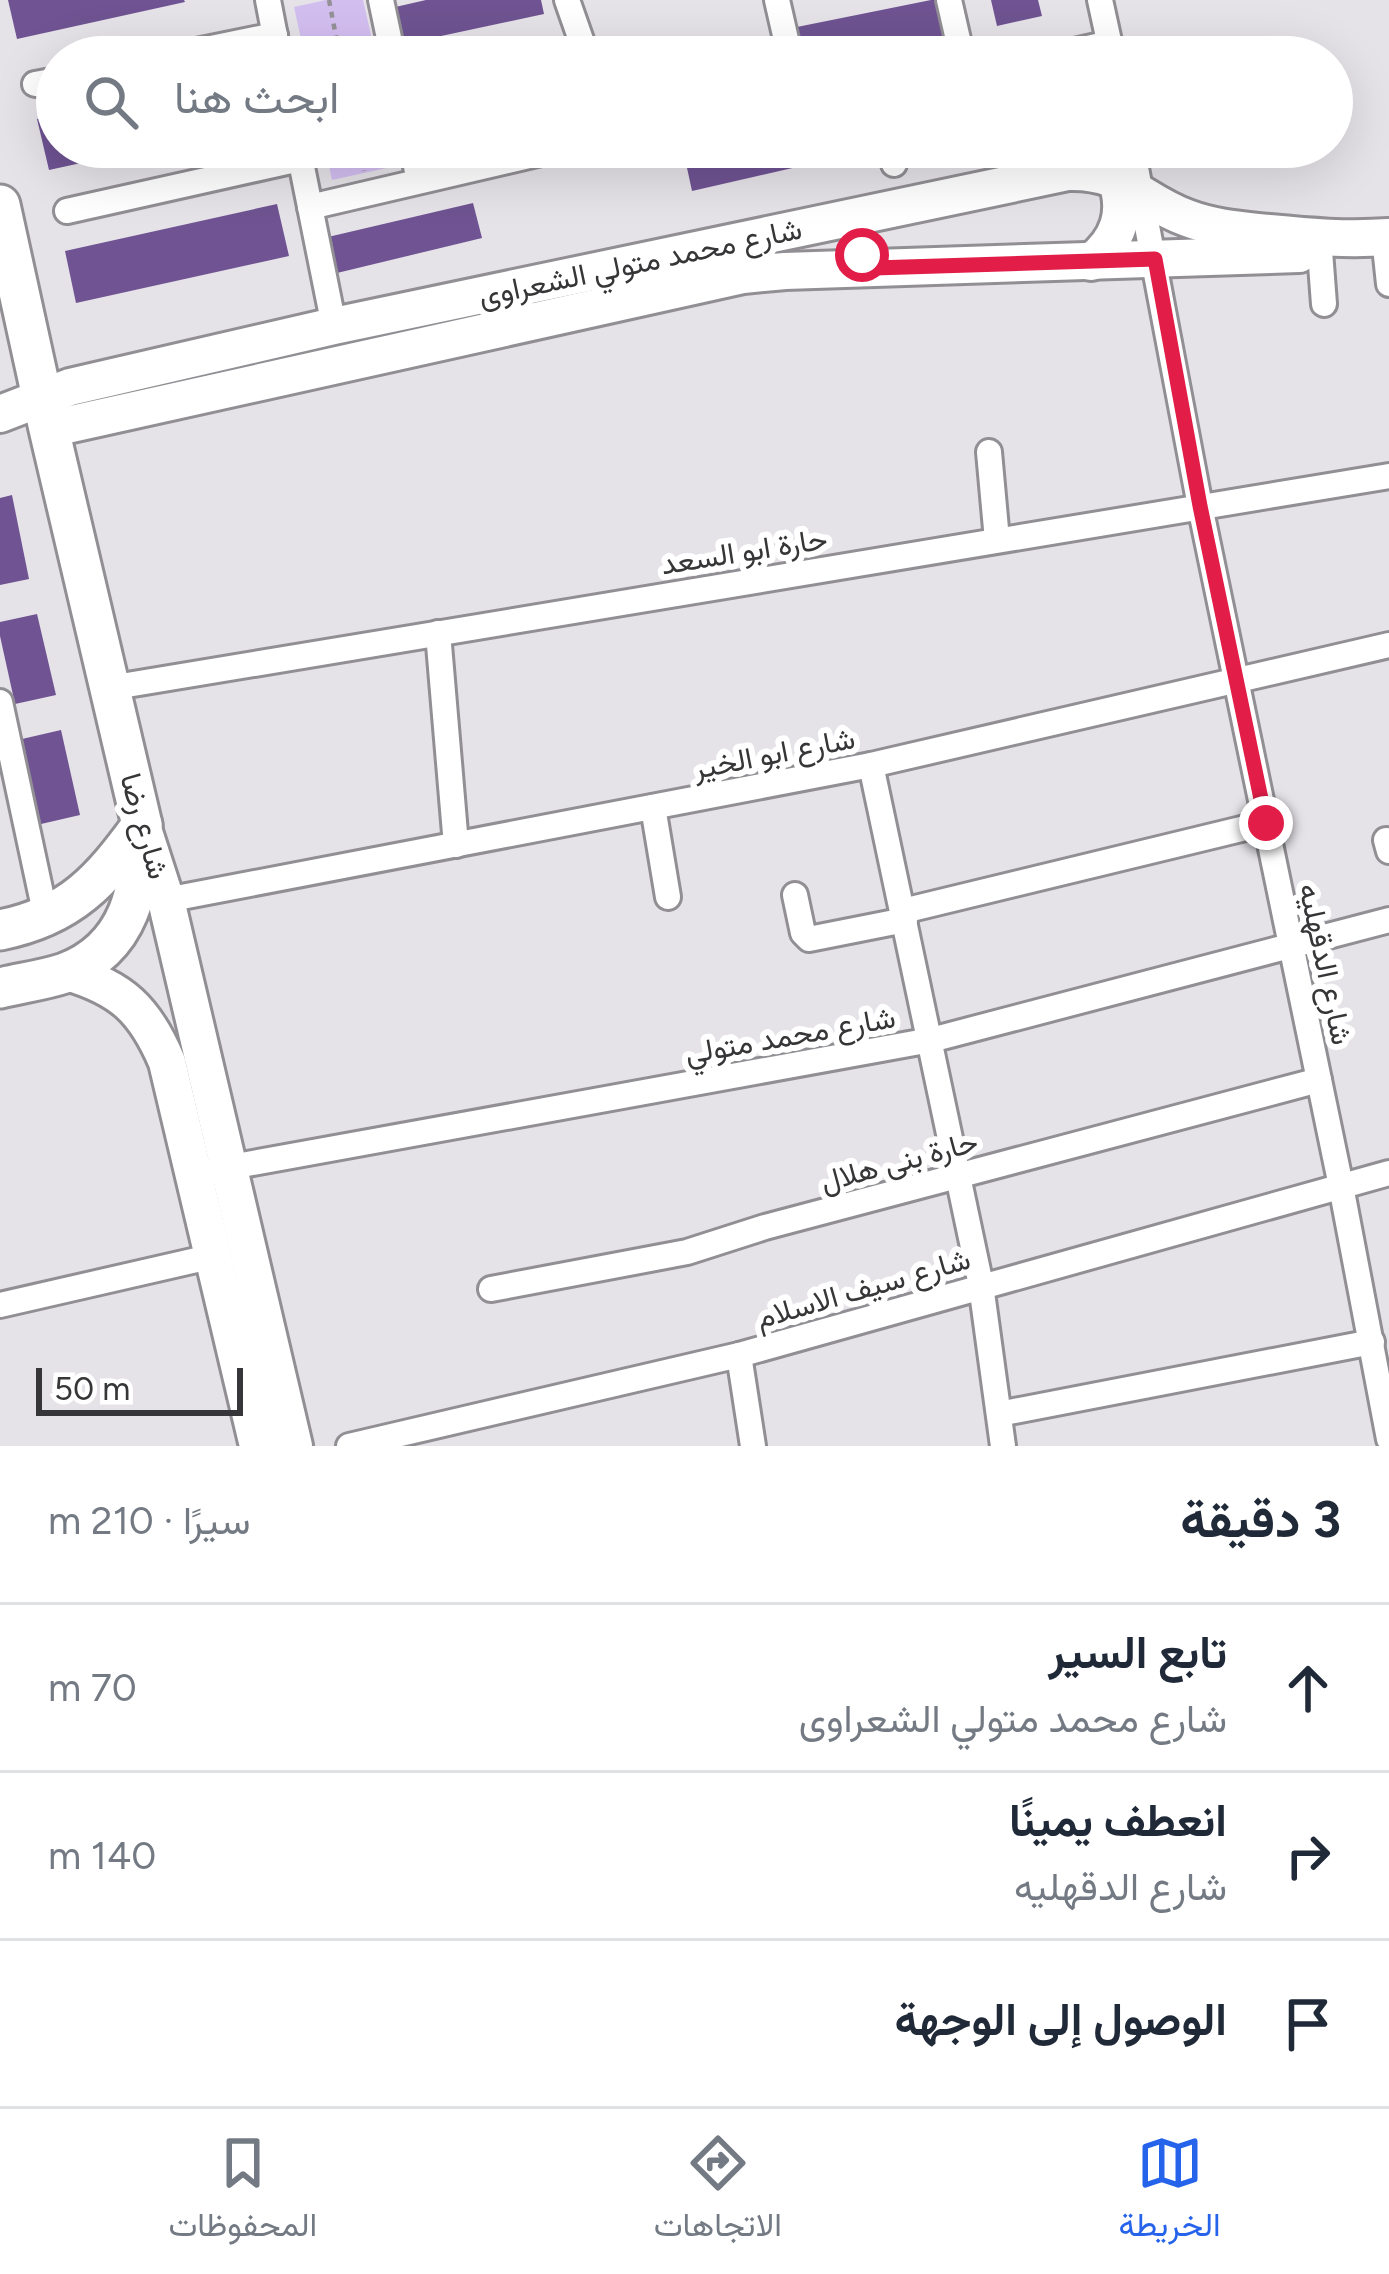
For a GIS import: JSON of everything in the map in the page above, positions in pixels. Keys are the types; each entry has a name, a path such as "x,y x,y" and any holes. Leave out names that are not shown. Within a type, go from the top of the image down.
{"main road":[{"name":"شارع رضا","path":"0,205 142,824"},
{"path":"0,930 56,912 96,884 142,824"},
{"path":"0,988 83,963 122,927 136,897 142,824"},
{"path":"56,912 82,912 92,923 83,963"}],"street":[{"path":"268,0 275,36"},
{"path":"381,0 389,36"},
{"path":"567,0 580,36"},
{"path":"949,0 957,36"},
{"path":"1100,0 1109,36"},
{"path":"781,1 787,36"},
{"path":"67,211 239,168"},
{"path":"302,168 334,326"},
{"path":"416,168 419,182"},
{"path":"310,207 478,168"},
{"name":"شارع محمد متولي الشعراوى","path":"45,412 334,326 864,215 1047,168"},
{"name":"شارع محمد متولي الشعراوى","path":"1091,168 1101,174 1130,173 1171,211 1201,223 1360,241"},
{"path":"1091,262 1111,243 1121,218 1121,192 1130,173"},
{"name":"شارع الدقهليه","path":"1130,173 1155,259 1236,680 1341,1186 1377,1330 1389,1439"},
{"path":"864,215 856,227 855,242 874,268"},
{"path":"1324,304 1360,241 1389,284"},
{"name":"شارع محمد متولي الشعراوى","path":"0,414 45,412 722,279 784,271 1299,254 1360,241"},
{"path":"989,452 998,539"},
{"name":"حارة ابو السعد","path":"110,688 1389,476"},
{"path":"438,633 456,845"},
{"name":"شارع ابو الخير","path":"166,900 871,765 1389,645"},
{"path":"0,702 7,766 56,912"},
{"path":"871,765 981,1285 1003,1446"},
{"path":"652,807 668,897"},
{"path":"795,895 803,933 809,939 1266,823"},
{"name":"شارع رضا","path":"142,824 166,900 211,1170 214,1256 258,1446"},
{"name":"شارع محمد متولي","path":"211,1170 931,1040 1389,920"},
{"name":"شارع رضا","path":"83,963 98,981 129,1000 153,1029 211,1170 294,1446"},
{"name":"حارة بنى هلال","path":"491,1289 703,1248 765,1227 1319,1080"},
{"name":"شارع سيف الاسلام","path":"349,1446 739,1354 1389,1173"},
{"path":"0,1305 214,1256"},
{"path":"999,1414 1377,1330"},
{"path":"739,1354 753,1446"}],"path":[{"path":"329,0 336,36"}],"shaded area":[{"path":"326,0 363,0 371,36 300,36 294,7"},
{"path":"329,168 386,168 332,180"}],"building":[{"path":"8,0 184,0 185,2 17,39"},
{"path":"426,0 541,0 544,14 441,36 397,36 391,8"},
{"path":"938,0 945,36 794,36 792,28"},
{"path":"991,0 1038,0 1042,16 997,26"},
{"path":"687,168 793,168 692,191"},
{"path":"473,203 482,238 337,273 328,237"},
{"path":"277,204 289,256 76,303 65,251"},
{"path":"12,495 29,579 0,585 0,498"},
{"path":"37,614 56,695 15,704 0,622"},
{"path":"61,730 80,815 41,824 22,739"}],"route":[{"path":"862,255 874,268 1155,259 1266,823"}]}
